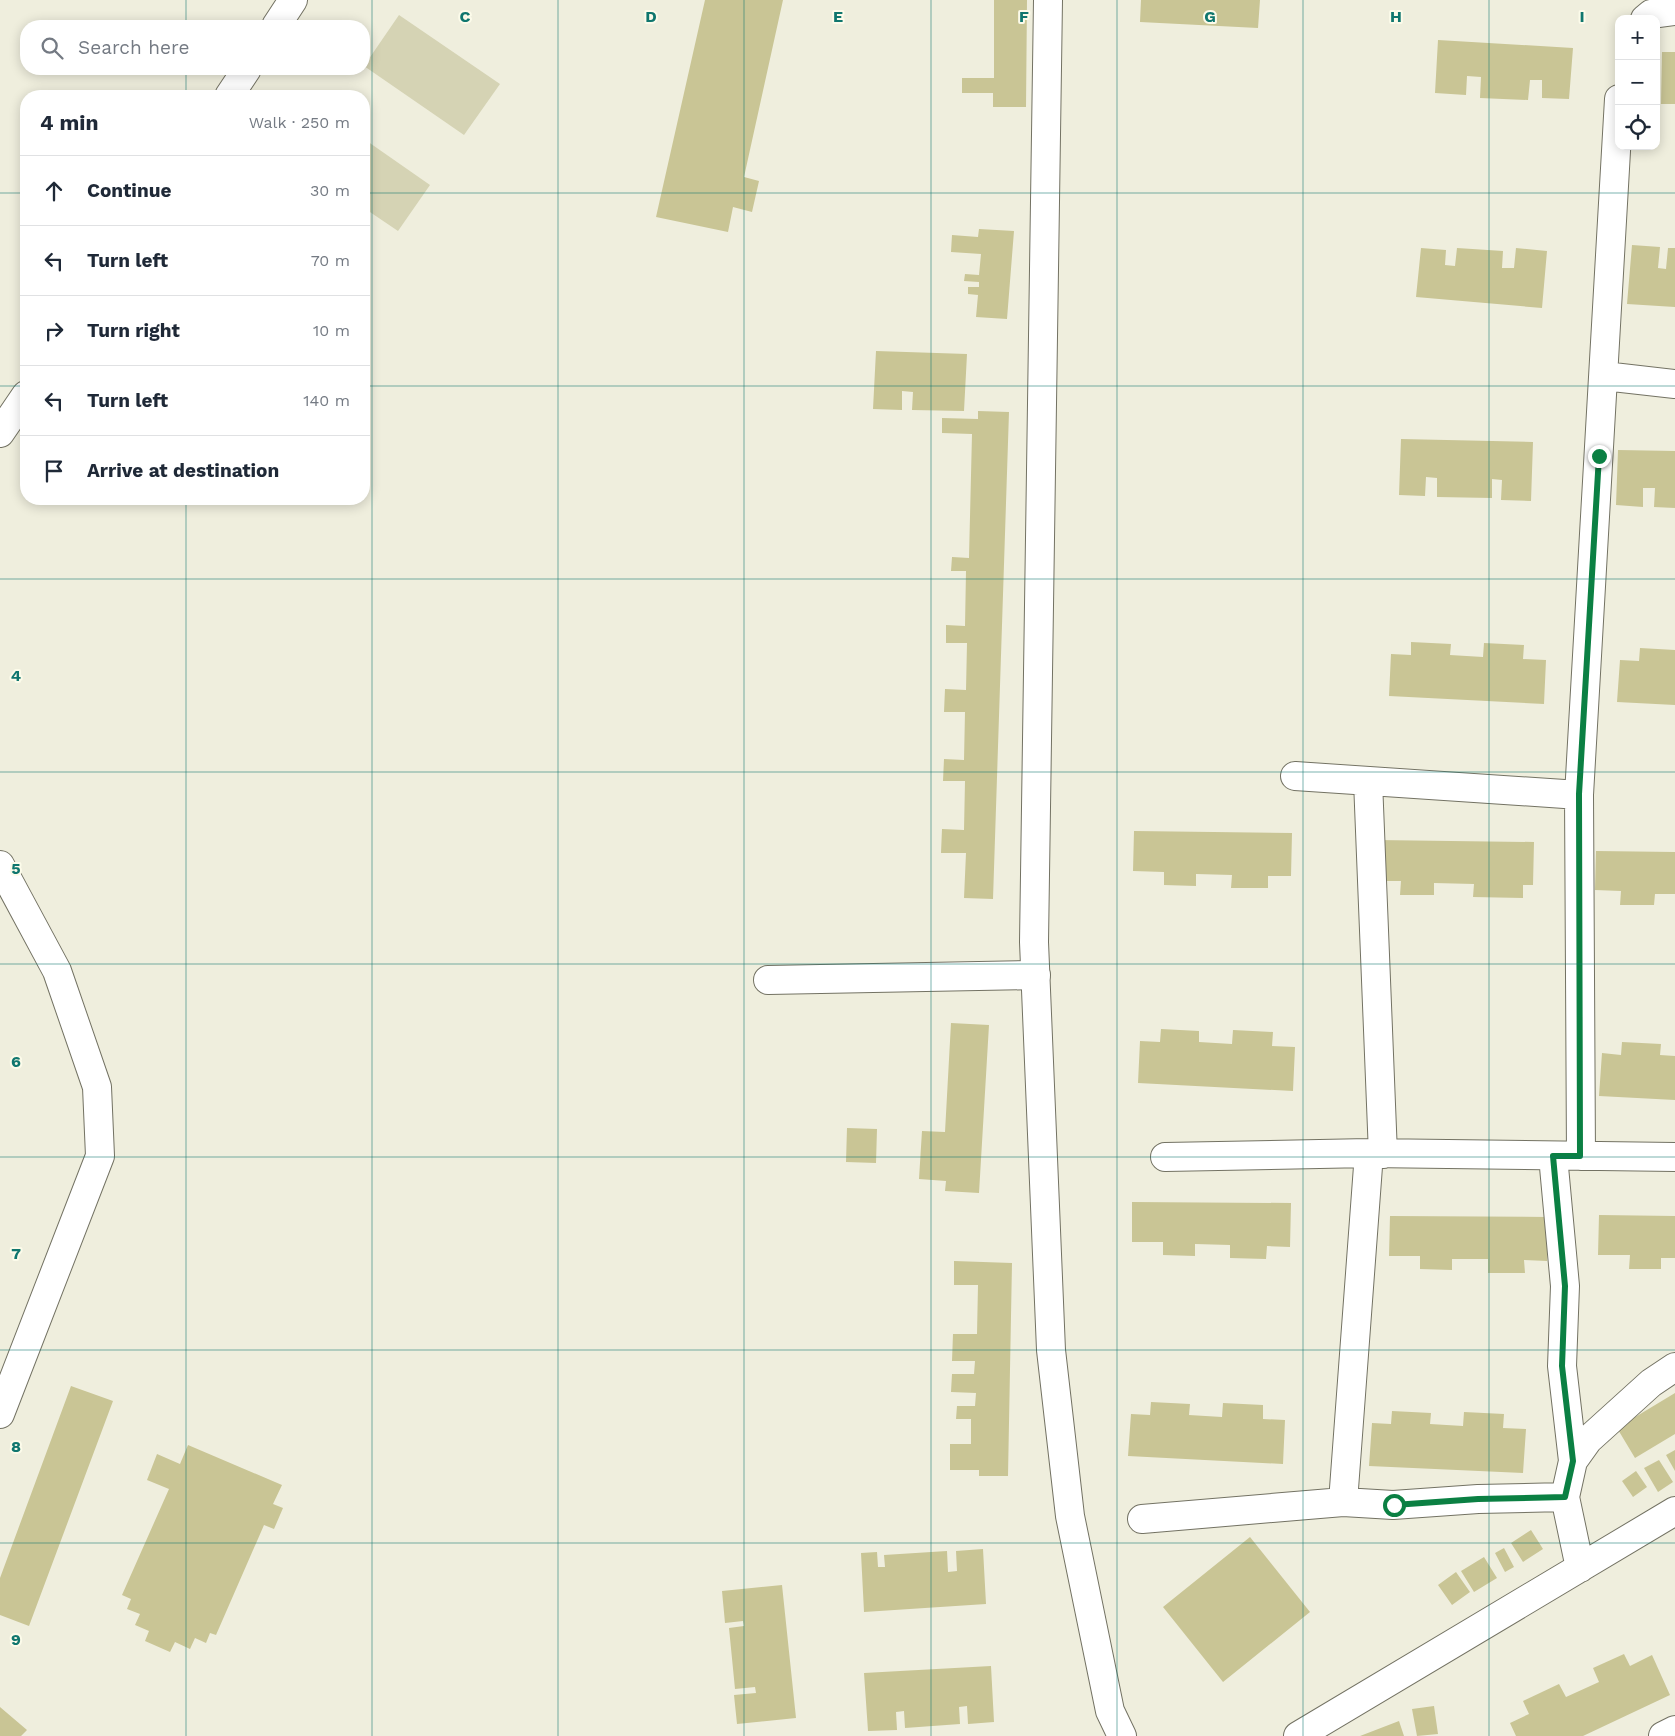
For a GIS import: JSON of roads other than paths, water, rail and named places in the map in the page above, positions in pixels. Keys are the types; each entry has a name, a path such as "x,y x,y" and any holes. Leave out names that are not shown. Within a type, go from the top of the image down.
{"street":[{"path":"280,20 294,0"},
{"path":"1048,0 1040,431 1036,975 1051,1350 1068,1496 1097,1653 1110,1711 1122,1736"},
{"path":"1650,15 1675,11"},
{"path":"233,90 243,75"},
{"path":"1580,1156 1579,794 1619,105"},
{"path":"1604,376 1675,384"},
{"path":"0,433 20,404"},
{"path":"1295,776 1579,794"},
{"path":"1343,1502 1376,1153 1368,781"},
{"path":"0,865 57,971 97,1087 100,1156 0,1414"},
{"path":"768,980 1036,975"},
{"path":"1166,1157 1376,1153 1675,1157"},
{"path":"1553,1156 1565,1286 1562,1366 1573,1461 1565,1497 1580,1568"},
{"path":"1573,1461 1588,1440 1651,1383 1675,1367"},
{"path":"1142,1519 1343,1502 1394,1505 1478,1499 1565,1497"},
{"path":"1298,1736 1675,1512"},
{"path":"1663,1736 1675,1730"}]}
